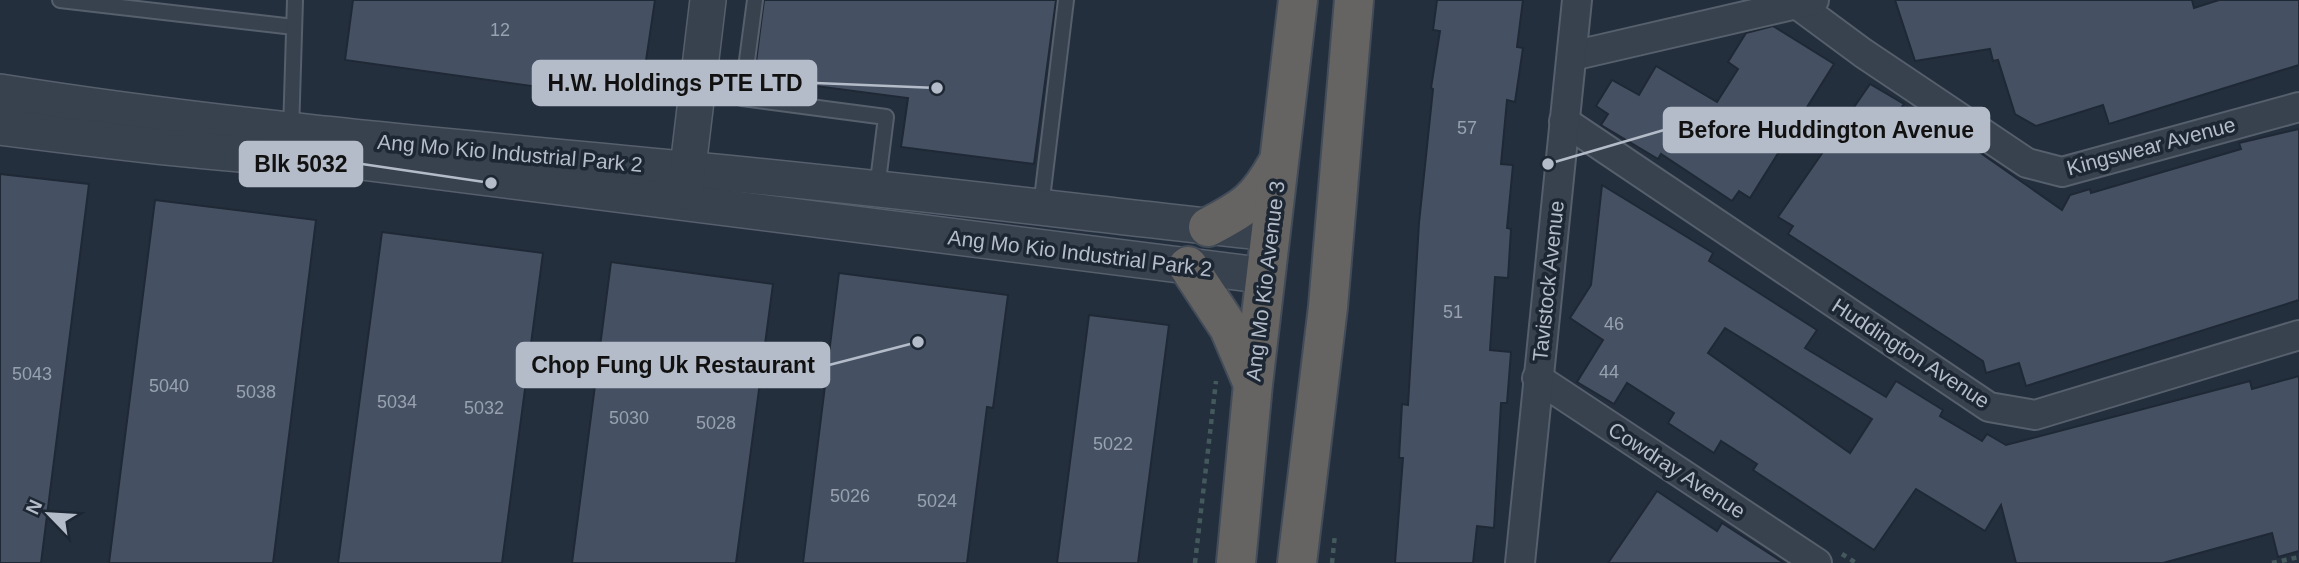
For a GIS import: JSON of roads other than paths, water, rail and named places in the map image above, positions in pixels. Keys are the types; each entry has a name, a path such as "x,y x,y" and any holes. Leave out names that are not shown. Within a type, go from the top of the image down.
{"highway":[{"name":"Ang Mo Kio Avenue 3","path":"1236,563 1235,380 1267,276 1298,0"},
{"path":"1297,563 1328,307 1354,0"},
{"path":"1208,227 1236,213 1261,193 1278,161"},
{"path":"1188,266 1229,328 1235,380"}],"street":[{"path":"686,186 708,0"},
{"name":"Tavistock Avenue","path":"1520,563 1577,0"},
{"path":"1572,56 1806,2"},
{"name":"Kingswear Avenue","path":"1806,2 1863,53 2028,163 2062,172 2299,107"},
{"name":"Ang Mo Kio Industrial Park 2","path":"0,92 135,129"},
{"name":"Huddington Avenue","path":"1564,121 1989,407 2035,415 2299,335"},
{"name":"Ang Mo Kio Industrial Park 2","path":"0,127 135,129 686,186 1188,266 1267,276"},
{"name":"Ang Mo Kio Industrial Park 2","path":"686,186 876,191 1270,233"},
{"name":"Cowdray Avenue","path":"1538,378 1817,563"}],"lane":[{"path":"60,0 294,27"},
{"path":"290,144 295,0"},
{"path":"755,0 742,98 886,117 876,191"},
{"path":"1041,210 1066,0"}],"place":[{"name":"H.W. Holdings PTE LTD","path":"937,88"},
{"name":"Before Huddington Avenue","path":"1548,164"},
{"name":"Blk 5032","path":"491,183"},
{"name":"Chop Fung Uk Restaurant","path":"918,342"}]}
